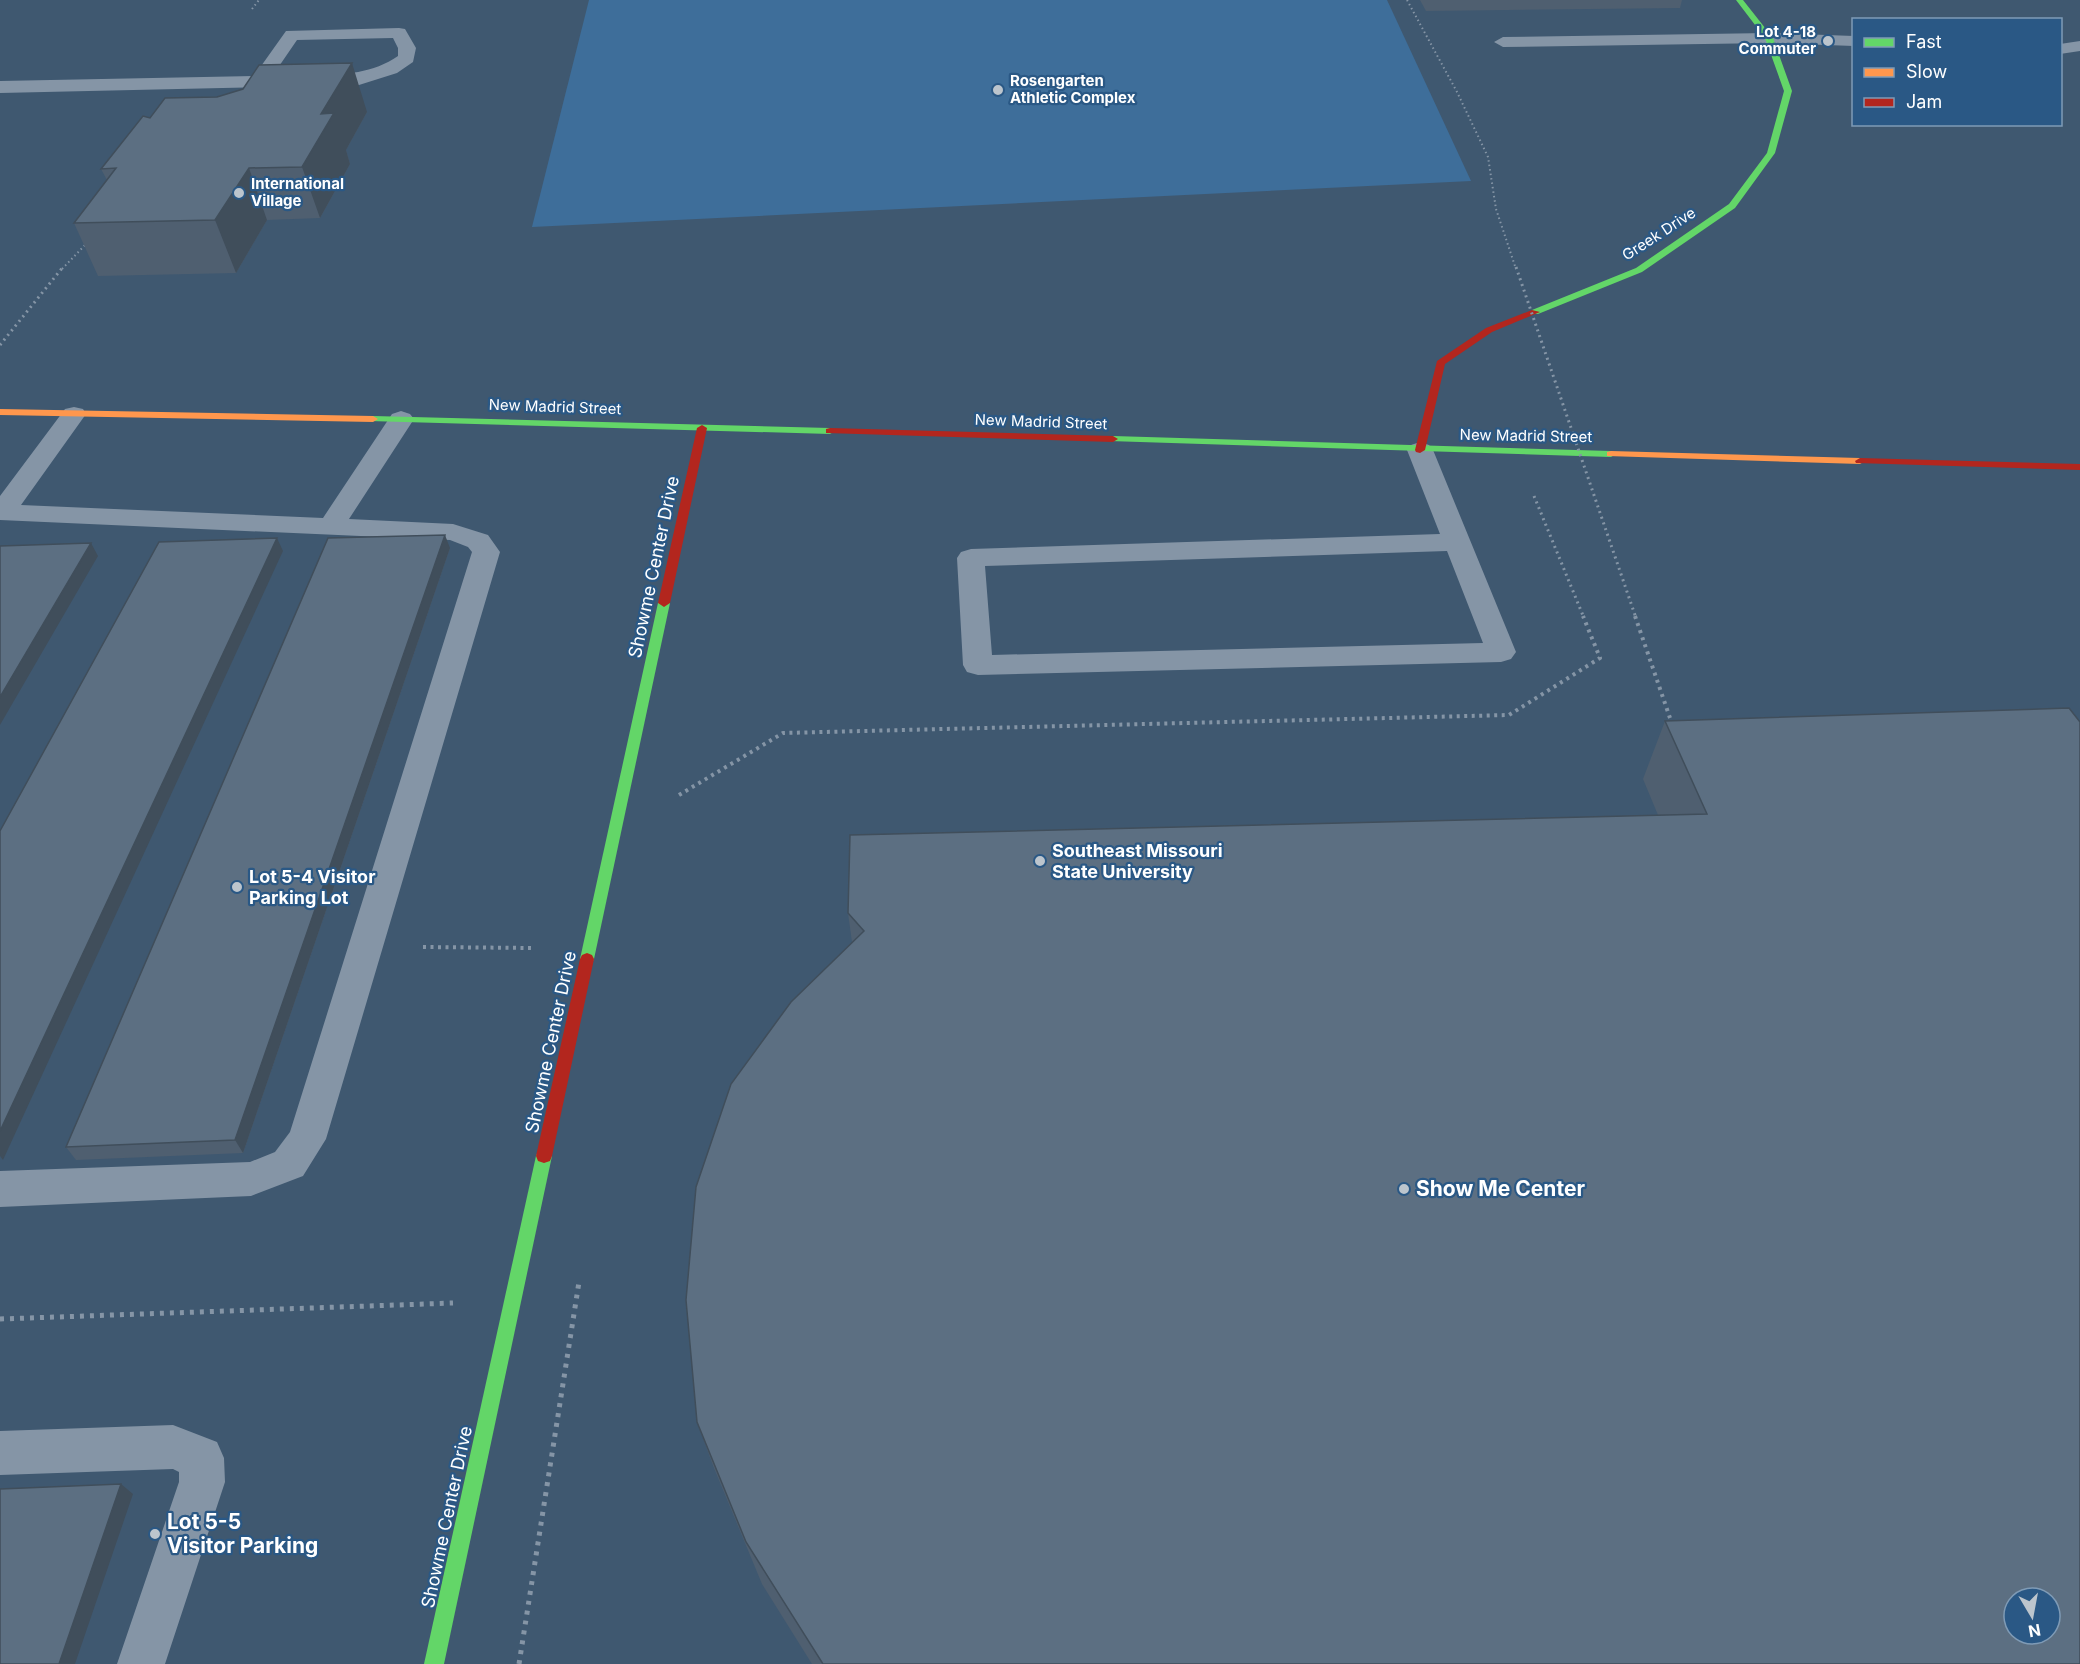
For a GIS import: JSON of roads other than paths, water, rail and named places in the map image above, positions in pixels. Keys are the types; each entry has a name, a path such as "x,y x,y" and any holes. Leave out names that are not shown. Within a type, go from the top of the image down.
{"street":[{"name":"Greek Drive","path":"1420,450 1440,363 1489,330 1639,270 1732,206 1771,153 1788,91 1769,38 1740,0"},
{"name":"New Madrid Street","path":"0,412 401,419 1420,450 2080,467"},
{"name":"Showme Center Drive","path":"434,1664 702,428"}],"lane":[{"path":"0,87 359,79 392,69 407,58 407,48 399,33 292,35 260,80"},
{"path":"1503,42 1769,38 1852,41"},
{"path":"2062,49 2080,46"},
{"path":"1,513 74,414"},
{"path":"331,526 401,419"},
{"path":"1420,450 1502,652 978,665 971,558 1457,542"},
{"path":"0,1189 251,1179 289,1164 307,1139 486,552 478,541 453,532 1,513"},
{"path":"0,1453 173,1447 201,1458 202,1482 141,1664"}],"place":[{"name":"Lot 4-18 Commuter","path":"1828,41"},
{"name":"Rosengarten Athletic Complex","path":"998,90"},
{"name":"International Village","path":"239,193"},
{"name":"Southeast Missouri State University","path":"1040,861"},
{"name":"Lot 5-4 Visitor Parking Lot","path":"237,887"},
{"name":"Show Me Center","path":"1404,1189"},
{"name":"Lot 5-5 Visitor Parking","path":"155,1534"}]}
